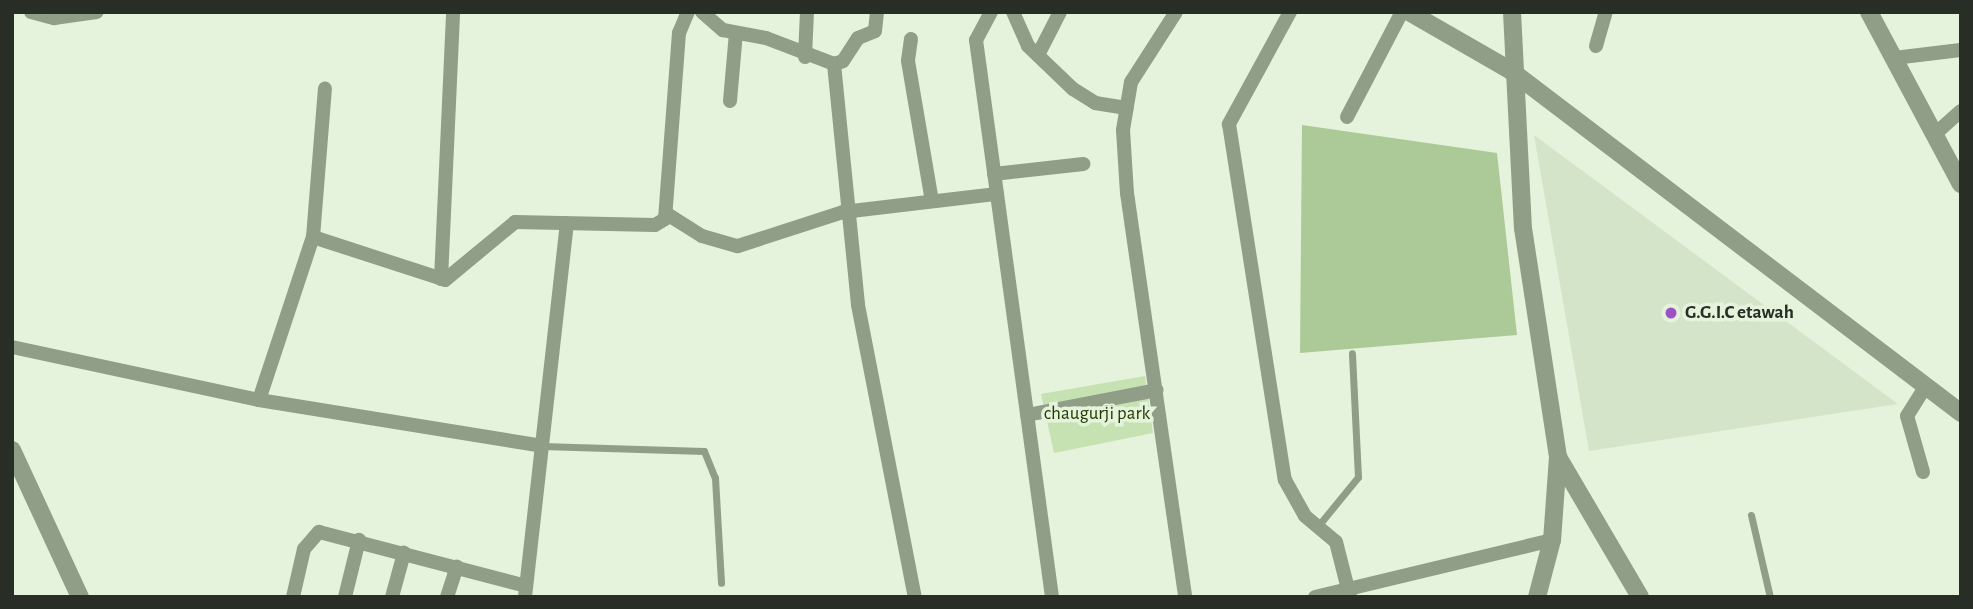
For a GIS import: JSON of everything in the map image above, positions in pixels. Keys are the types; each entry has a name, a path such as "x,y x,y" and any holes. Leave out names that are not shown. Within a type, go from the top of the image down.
{"street":[{"path":"31,12 54,18 97,12"},
{"path":"442,279 453,12"},
{"path":"442,279 515,222 655,225 667,214 679,33 688,12"},
{"path":"702,12 736,33 766,38 805,57 834,64"},
{"path":"805,57 807,12"},
{"path":"877,12 875,31 860,36 834,64 858,305 915,597"},
{"path":"991,12 976,34 1052,597"},
{"path":"1013,12 1038,55 1095,103 1127,108"},
{"path":"1038,55 1060,12"},
{"path":"1176,12 1131,82 1127,108 1127,193 1185,597"},
{"path":"1290,12 1229,124 1285,480 1305,516 1336,542 1350,593"},
{"path":"1347,117 1402,12"},
{"path":"1409,12 1510,70 1961,413"},
{"path":"1512,12 1510,70 1523,228 1558,457 1552,540 1536,597"},
{"path":"1596,46 1606,12"},
{"path":"1870,12 1960,181"},
{"path":"730,101 736,33"},
{"path":"911,39 908,61 932,201"},
{"path":"1894,58 1961,50"},
{"path":"260,400 313,237 325,88"},
{"path":"1934,135 1961,111"},
{"path":"994,174 1083,164"},
{"path":"667,214 702,236 738,246 862,208 997,194"},
{"path":"293,597 309,539 319,532 457,567 525,591 567,223"},
{"path":"313,237 442,279"},
{"path":"12,347 260,400 542,446"},
{"path":"1923,472 1907,416 1926,385"},
{"path":"1027,415 1157,390"},
{"path":"12,450 80,597"},
{"path":"1558,457 1640,597"},
{"path":"345,597 359,540"},
{"path":"1315,597 1350,593 1552,540"},
{"path":"392,597 404,553"},
{"path":"447,597 457,567"}],"lane":[{"path":"1318,526 1358,477 1352,353"},
{"path":"542,446 704,451 715,478 721,583"},
{"path":"1751,515 1770,597"}],"shaded area":[{"name":"G.G.I.C etawah","path":"1534,135 1898,404 1589,451"}],"green space":[{"name":"chaugurji park","path":"1145,376 1153,433 1054,453 1041,394"}],"building":[{"path":"1302,125 1497,153 1517,335 1300,353"}],"place":[{"name":"G.G.I.C etawah","path":"1671,313"}]}
